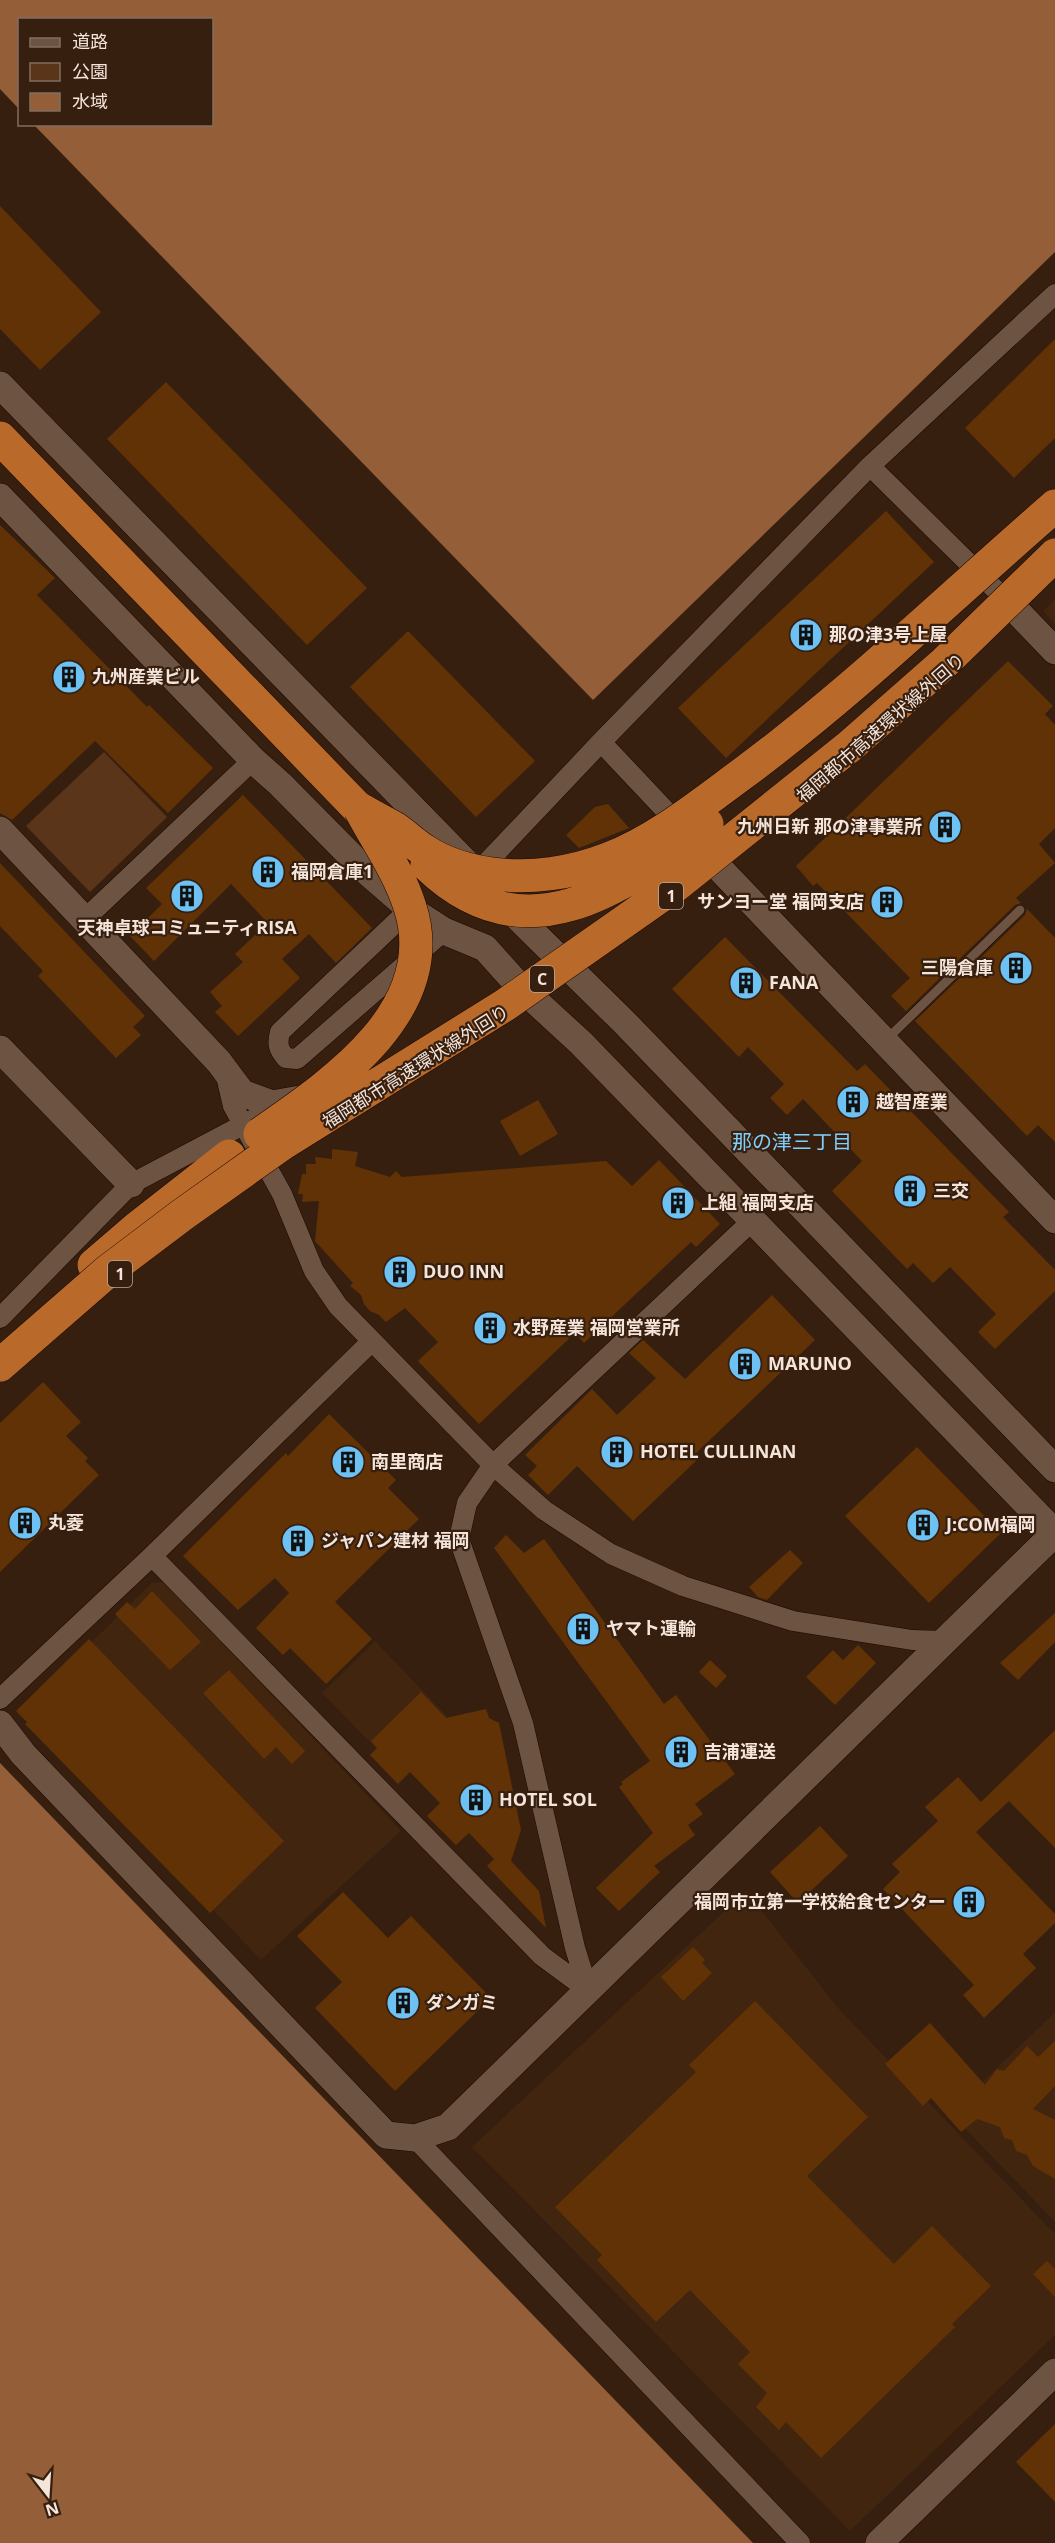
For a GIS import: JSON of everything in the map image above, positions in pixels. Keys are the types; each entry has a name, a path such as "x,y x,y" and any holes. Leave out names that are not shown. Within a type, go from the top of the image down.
{"highway":[{"path":"0,436 267,717 368,818 399,838 449,884 482,901 528,910 562,908 585,901 654,865 829,733 981,611 1055,537"},
{"path":"0,436 368,818 411,909 415,955 406,993 387,1027 328,1085 229,1156 137,1228 41,1311 0,1355"},
{"path":"368,818 397,830 425,851 464,868 513,876 576,869 608,859 639,845 704,803 816,718 917,631 1055,506"},
{"name":"C","path":"0,1365 108,1271 282,1144 505,1005 675,886 850,746 942,665 1051,563"},
{"name":"福岡都市高速環状線外回り","path":"0,1385 114,1278 184,1221 333,1118 509,1010 738,847 900,717 1051,563"}],"street":[{"path":"476,874 600,742 870,466 1055,294"},
{"path":"0,385 563,964 623,1021 1055,1469"},
{"path":"870,466 1055,651"},
{"path":"0,497 253,759 365,870 410,909 444,931 485,948 520,987 581,1043 1055,1533 448,2127 415,2138 387,2135 23,1754 0,1724"},
{"path":"0,1318 130,1184 242,1123 394,1069 499,994 520,987 582,951 674,904 721,870 1007,601 1051,563"},
{"path":"600,742 1055,1220"},
{"path":"86,918 253,759"},
{"path":"0,830 86,918 219,1062 242,1093 272,1104 315,1097"},
{"path":"410,909 280,1032 277,1042 286,1058 297,1059 444,931"},
{"path":"0,1049 130,1184"},
{"path":"219,1062 229,1081 233,1106 282,1194 314,1271 338,1306 493,1465 544,1510 611,1554 683,1586 793,1621 912,1640 945,1641"},
{"path":"588,1990 575,1948 523,1723 459,1539 467,1503 493,1465 752,1221"},
{"path":"0,1699 152,1556 371,1342"},
{"path":"152,1556 542,1956 588,1990"},
{"path":"415,2138 800,2543"},
{"path":"879,2543 1055,2372"}],"lane":[{"path":"884,1041 1020,910"}],"shaded area":[{"path":"1055,599 1055,624 1043,611"},
{"path":"165,1582 401,1831 261,1960 22,1710 152,1583"},
{"path":"375,1641 447,1716 394,1767 322,1693"},
{"path":"746,1891 838,2008 1055,2234 1055,2335 850,2531 472,2147"},
{"path":"1055,2012 1055,2222 950,2113"}],"green space":[{"path":"104,752 167,817 90,892 26,826"}],"water":[{"path":"0,0 1055,0 1055,252 593,700 35,126 213,126 213,18 18,18 18,108 0,89"},
{"path":"0,1763 753,2543 0,2543"}],"building":[{"path":"0,206 101,312 40,370 0,329"},
{"path":"1055,339 1055,438 1014,478 965,428"},
{"path":"166,382 367,588 307,645 107,439"},
{"name":"那の津3号上屋","path":"886,511 934,562 726,758 678,708"},
{"path":"0,525 55,578 37,595 147,707 149,705 213,768 168,813 95,741 12,820 0,813"},
{"path":"408,631 535,761 476,817 350,687"},
{"path":"1008,661 1053,706 1045,714 1055,725 1055,828 1039,844 1055,863 1016,898 1021,903 1015,905 906,1011 891,996 910,978 817,883 813,886 796,866"},
{"path":"243,795 372,928 336,963 309,934 282,959 300,978 238,1036 215,1012 222,1006 210,992 243,962 235,954 268,923 231,884 154,961 130,936 162,904 146,888"},
{"path":"608,804 629,828 579,848 566,835 595,807"},
{"path":"0,863 145,1016 133,1027 141,1035 116,1058 38,976 43,971 0,926"},
{"path":"1027,909 1055,938 1055,1142 1038,1125 1027,1136 915,1021 1025,915"},
{"path":"725,937 857,1071 865,1064 1009,1212 1003,1217 1055,1270 1055,1291 995,1349 978,1332 996,1314 950,1267 933,1283 913,1263 907,1269 832,1191 862,1161 803,1099 787,1115 770,1098 784,1084 748,1047 739,1057 672,989"},
{"path":"538,1100 558,1134 520,1156 500,1121"},
{"path":"332,1149 358,1152 355,1166 390,1177 396,1171 402,1177 606,1161 632,1186 659,1160 720,1224 696,1247 691,1242 584,1343 575,1333 479,1424 418,1361 438,1342 405,1308 386,1322 379,1315 370,1311 361,1295 350,1286 353,1283 315,1241 319,1201 302,1202 303,1194 298,1194 302,1174 306,1174 306,1164 316,1164 315,1157 332,1159"},
{"path":"772,1295 815,1340 694,1455 698,1459 633,1521 577,1466 548,1495 528,1475 537,1466 525,1455 592,1389 617,1415 656,1378 629,1353 643,1340 685,1379"},
{"name":"丸菱","path":"43,1382 81,1422 66,1436 88,1458 85,1461 99,1475 0,1572 0,1423"},
{"name":"ジャパン建材 福岡","path":"329,1414 396,1480 388,1488 419,1519 335,1602 372,1639 326,1684 290,1648 283,1655 256,1628 289,1593 275,1578 238,1610 183,1556 286,1453 288,1456"},
{"name":"J:COM福岡","path":"917,1447 1001,1533 929,1603 845,1516"},
{"path":"506,1535 524,1553 544,1539 664,1704 676,1695 735,1774 695,1804 703,1814 688,1825 695,1835 654,1866 660,1872 619,1911 596,1888 653,1833 619,1787 623,1784 621,1782 650,1761 494,1548"},
{"path":"790,1550 803,1563 767,1600 758,1597 749,1587"},
{"path":"152,1591 201,1642 170,1670 115,1614 127,1602 135,1609"},
{"path":"1055,1613 1055,1642 1018,1680 1000,1663"},
{"path":"89,1639 284,1841 210,1913 25,1724 27,1722 16,1711"},
{"path":"858,1645 876,1663 835,1705 806,1677 833,1650 843,1660"},
{"path":"710,1660 727,1676 716,1688 699,1672"},
{"path":"229,1670 305,1751 292,1764 276,1747 264,1759 203,1693"},
{"name":"HOTEL SOL","path":"421,1692 446,1718 486,1709 489,1718 499,1723 521,1830 511,1861 539,1891 546,1928 487,1866 494,1859 469,1833 456,1845 427,1816 440,1803 410,1772 398,1784 370,1755 377,1748 371,1741"},
{"name":"福岡市立第一学校給食センター","path":"1055,1730 1055,1848 1009,1801 976,1832 1055,1914 1055,1923 1023,1954 1036,1968 984,2018 963,1995 974,1985 883,1889 900,1872 892,1864 938,1821 925,1807 958,1777 981,1802"},
{"path":"820,1826 848,1856 798,1903 770,1872"},
{"name":"ダンガミ","path":"343,1892 388,1938 411,1916 491,1998 395,2091 315,2008 342,1982 297,1936"},
{"path":"693,1947 705,1960 702,1963 712,1973 683,2001 661,1977"},
{"path":"755,2001 868,2117 807,2176 894,2264 932,2226 991,2286 952,2324 955,2327 821,2458 786,2422 779,2430 756,2407 767,2393 738,2364 750,2352 690,2290 656,2322 597,2260 602,2255 555,2207 696,2072 689,2065"},
{"path":"930,2023 985,2085 997,2069 1004,2071 1027,2046 1038,2057 1055,2041 1055,2086 1033,2109 1055,2120 1055,2179 1033,2166 1027,2155 1016,2151 1012,2140 1004,2138 1000,2127 977,2119 961,2132 931,2098 923,2106 885,2064"},
{"path":"1047,2261 1055,2269 1055,2297 1033,2274"},
{"path":"1055,2424 1055,2502 1016,2462"}],"place":[{"name":"那の津3号上屋","path":"806,635"},
{"name":"九州産業ビル","path":"69,677"},
{"name":"九州日新 那の津事業所","path":"945,827"},
{"name":"福岡倉庫1","path":"268,872"},
{"name":"天神卓球コミュニティRISA","path":"187,896"},
{"name":"サンヨー堂 福岡支店","path":"887,902"},
{"name":"三陽倉庫","path":"1016,968"},
{"name":"FANA","path":"746,983"},
{"name":"越智産業","path":"853,1102"},
{"name":"三交","path":"910,1191"},
{"name":"上組 福岡支店","path":"678,1203"},
{"name":"DUO INN","path":"400,1272"},
{"name":"水野産業 福岡営業所","path":"490,1328"},
{"name":"MARUNO","path":"745,1364"},
{"name":"HOTEL CULLINAN","path":"617,1452"},
{"name":"南里商店","path":"348,1462"},
{"name":"丸菱","path":"25,1523"},
{"name":"J:COM福岡","path":"923,1525"},
{"name":"ジャパン建材 福岡","path":"298,1541"},
{"name":"ヤマト運輸","path":"583,1629"},
{"name":"吉浦運送","path":"681,1752"},
{"name":"HOTEL SOL","path":"476,1800"},
{"name":"福岡市立第一学校給食センター","path":"969,1902"},
{"name":"ダンガミ","path":"403,2003"}],"district":[{"name":"那の津三丁目","path":"792,1142"}]}
